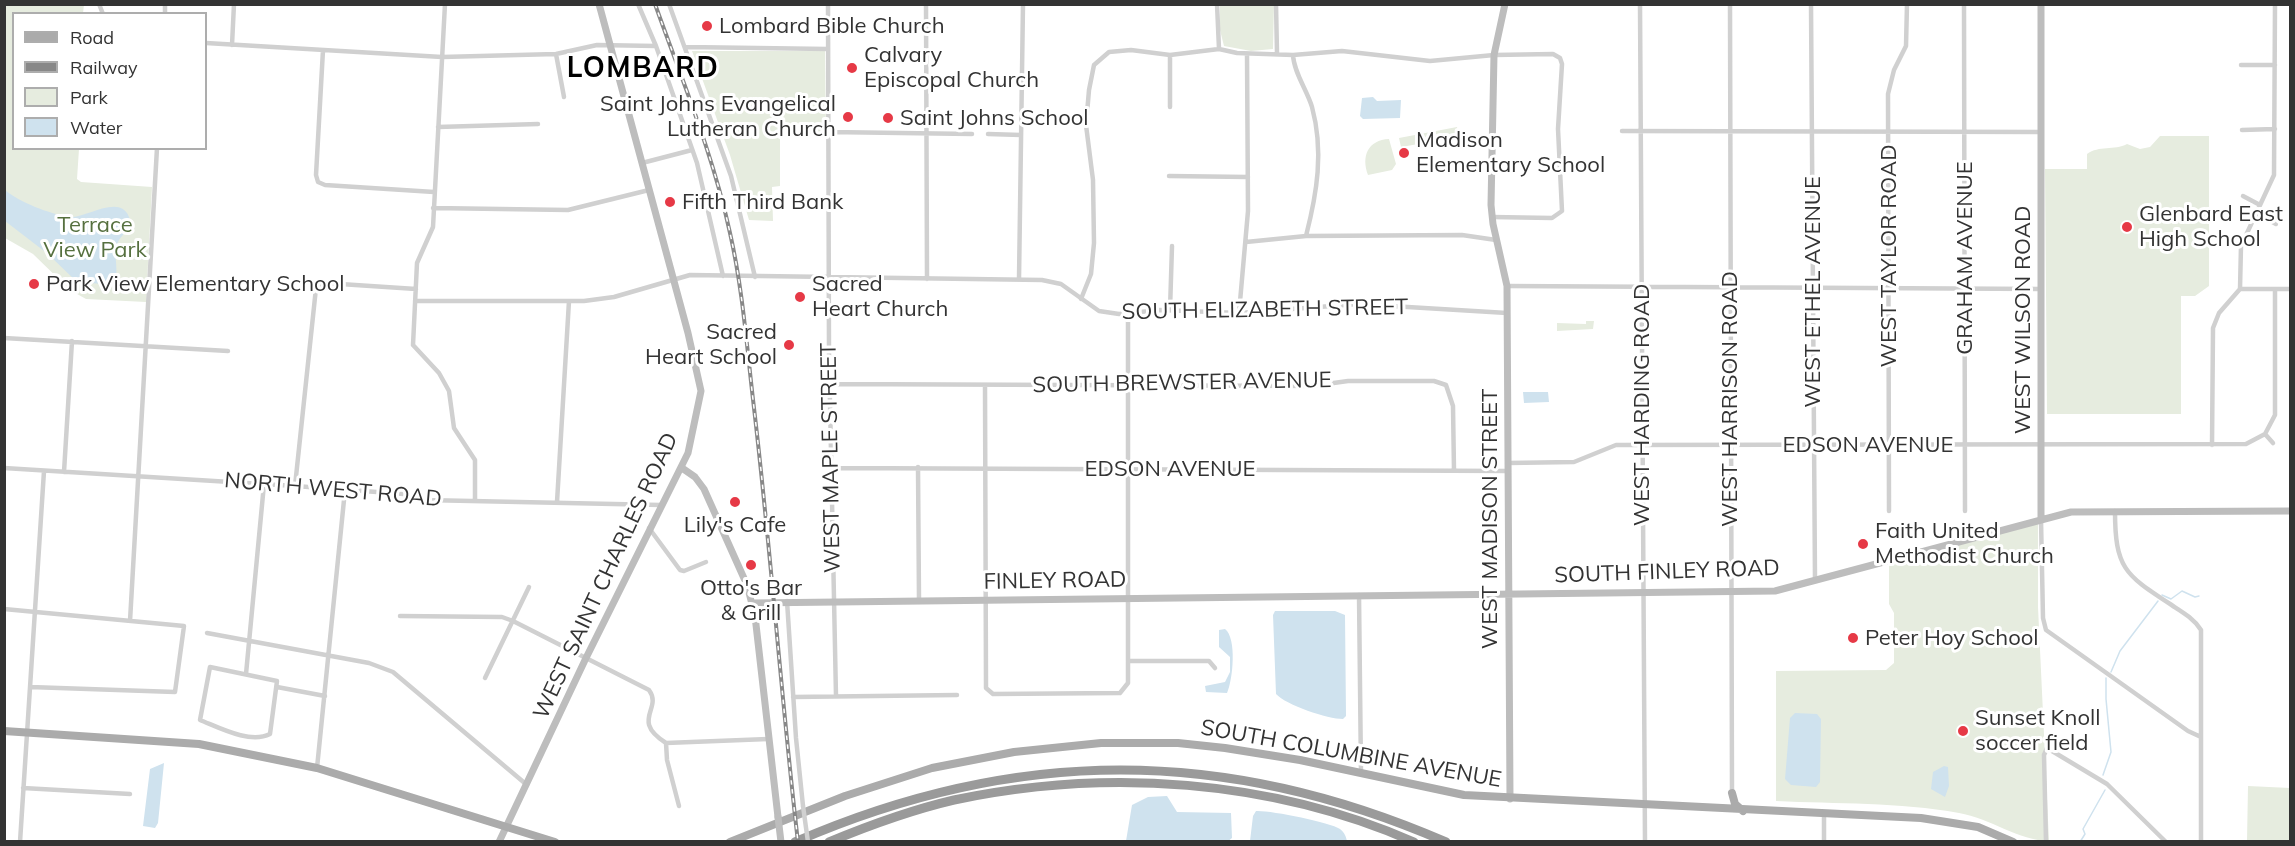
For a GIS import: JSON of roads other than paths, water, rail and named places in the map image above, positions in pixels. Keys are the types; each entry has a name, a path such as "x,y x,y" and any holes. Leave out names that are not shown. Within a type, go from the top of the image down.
{"highway":[{"path":"795,842 868,812 960,786 1060,771 1125,770 1222,776 1292,789 1371,811 1446,842"},
{"path":"829,842 899,815 954,800 1061,785 1124,783 1250,793 1329,812 1414,842"}],"main road":[{"name":"WEST SAINT CHARLES ROAD","path":"499,842 586,658 661,505 682,468 692,441 701,391 599,4"},
{"path":"1492,217 1494,55 1505,4"},
{"name":"WEST WILSON ROAD","path":"2041,4 2041,519"},
{"name":"WEST MADISON STREET","path":"1492,217 1507,286 1510,799"},
{"path":"682,468 695,477 704,489 744,579 752,603 781,842"},
{"name":"SOUTH FINLEY ROAD","path":"1359,595 1775,591 2071,512 2290,511"},
{"name":"FINLEY ROAD","path":"752,603 1359,595"},
{"path":"4,731 198,744 317,768 555,842"},
{"name":"SOUTH COLUMBINE AVENUE","path":"730,842 845,795 932,768 978,757 1084,744 1156,743 1224,748 1300,759 1441,791 1510,799 1937,819 1978,827 2013,842"},
{"path":"1724,809 1732,793"},
{"path":"1732,793 1735,804 1743,811"}],"street":[{"path":"232,45 234,4"},
{"path":"445,4 432,234 418,257 413,345 440,373 449,391 454,428 475,460 475,500"},
{"path":"638,4 656,46 706,192 723,276"},
{"path":"669,4 731,176 755,277"},
{"name":"WEST MAPLE STREET","path":"828,4 829,384 836,696"},
{"path":"926,4 927,279"},
{"path":"1019,279 1023,4"},
{"path":"1217,4 1219,49"},
{"path":"1276,4 1277,53"},
{"name":"WEST HARDING ROAD","path":"1640,4 1645,842"},
{"name":"WEST HARRISON ROAD","path":"1730,4 1732,793"},
{"name":"WEST ETHEL AVENUE","path":"1811,4 1815,580"},
{"name":"WEST TAYLOR ROAD","path":"1889,512 1888,87 1906,46 1907,4"},
{"name":"GRAHAM AVENUE","path":"1964,4 1965,511"},
{"path":"2212,445 2213,328 2219,314 2240,289 2241,246 2274,175 2275,4"},
{"path":"207,44 442,57 556,54 597,45 656,46"},
{"path":"686,47 828,49"},
{"path":"1081,299 1091,274 1094,243 1094,200 1087,119 1091,73 1099,58 1116,50 1170,55 1219,49 1247,54 1293,55 1350,52 1440,61 1494,55 1553,54 1560,58 1563,66 1558,129 1562,209 1557,216 1552,218 1492,217"},
{"path":"323,50 316,175 318,182 325,185 434,192"},
{"path":"556,54 564,97"},
{"path":"1239,312 1246,242 1247,54"},
{"path":"1170,55 1170,107"},
{"path":"1293,55 1294,66 1312,108 1318,138 1318,183 1306,236"},
{"path":"2241,65 2275,65"},
{"path":"438,127 538,124"},
{"path":"2242,130 2275,129"},
{"path":"1622,131 2040,132"},
{"path":"829,132 972,134"},
{"path":"988,134 1021,135"},
{"path":"130,621 157,150"},
{"path":"642,163 692,150"},
{"path":"1169,176 1248,177"},
{"path":"433,208 568,210 649,190"},
{"path":"2243,196 2260,205"},
{"path":"2256,213 2276,224"},
{"path":"1246,242 1306,236 1462,235 1496,240"},
{"path":"1170,310 1172,246"},
{"name":"SOUTH ELIZABETH STREET","path":"415,301 569,301 615,297 690,274 1051,281 1060,284 1099,311 1128,314 1140,311 1170,310 1239,312 1359,304 1507,313"},
{"path":"295,486 314,292 318,286 326,283 416,289"},
{"path":"1507,286 2041,289"},
{"path":"2240,289 2290,289"},
{"path":"2273,443 2265,434 2274,419 2276,407 2275,289"},
{"path":"556,502 569,301"},
{"path":"985,384 987,600 985,682 987,691 993,694 1116,693 1125,689 1128,661 1128,314"},
{"path":"4,338 228,351"},
{"path":"64,472 72,341"},
{"name":"SOUTH BREWSTER AVENUE","path":"829,384 1312,387 1348,381 1436,381 1446,385 1453,401 1454,471"},
{"name":"EDSON AVENUE","path":"832,468 1454,471 1574,462 1611,446 1642,444 2232,445 2252,442 2265,434"},
{"path":"918,467 920,600"},
{"name":"NORTH WEST ROAD","path":"4,468 404,494 424,500 661,505"},
{"path":"20,842 44,471"},
{"path":"246,674 264,484"},
{"path":"317,768 345,490"},
{"path":"2115,510 2116,551 2125,567 2151,591 2193,619 2201,630 2200,842"},
{"name":"WEST WILSON ROAD","path":"2041,519 2043,618 2049,633 2188,731 2201,737"},
{"path":"650,528 680,570 684,571 706,562"},
{"path":"485,678 529,587"},
{"path":"1359,595 1361,773"},
{"path":"787,602 792,697 808,842"},
{"path":"4,609 184,626 175,692 30,687"},
{"path":"400,616 502,617 513,621 649,690 653,701 648,718 649,727 654,735 666,743 768,739"},
{"path":"207,633 377,665 398,674 527,785"},
{"path":"1128,661 1209,661 1215,668"},
{"path":"210,667 277,681 277,687 270,734 262,738 200,720 210,667"},
{"path":"277,687 325,696"},
{"path":"792,697 957,695"},
{"path":"666,743 667,760 679,806"},
{"path":"2046,842 2044,755 2047,748 2107,784 2166,842"},
{"path":"23,788 130,794"},
{"path":"1824,815 1824,842"}],"water":[{"path":"1373,97 1377,101 1401,100 1400,118 1363,119 1360,116 1362,98"},
{"path":"5,190 35,207 69,217 110,207 124,210 129,217 130,224 118,242 116,278 103,284 77,282 48,254 5,221"},
{"path":"1523,392 1548,392 1549,402 1524,403"},
{"path":"1275,611 1335,611 1345,615 1346,716 1343,719 1308,711 1289,703 1276,694 1273,615"},
{"path":"1225,629 1229,634 1232,650 1229,687 1227,693 1206,692 1205,686 1225,682 1230,672 1230,657 1219,647 1219,630"},
{"path":"1795,713 1817,714 1821,719 1820,782 1816,787 1791,785 1785,779 1790,718"},
{"path":"164,763 158,823 155,828 143,826 150,769"},
{"path":"1944,766 1948,767 1949,786 1945,797 1931,789 1933,772"},
{"path":"1167,796 1177,812 1231,813 1232,838 1227,842 1126,841 1132,805 1148,797"},
{"path":"1256,811 1299,817 1334,826 1343,832 1347,841 1250,841 1253,816"}],"waterway":[{"path":"2162,595 2171,599 2182,591 2195,597 2199,596"},
{"path":"2111,672 2120,651 2158,601"},
{"path":"2103,775 2111,752 2106,678"},
{"path":"2080,842 2085,834 2083,829 2105,790"}],"railway":[{"path":"655,4 715,175 738,276 760,462 798,842"}],"place":[{"name":"Lombard Bible Church","path":"707,26"},
{"name":"Calvary Episcopal Church","path":"852,68"},
{"name":"Saint Johns Evangelical Lutheran Church","path":"848,117"},
{"name":"Saint Johns School","path":"888,118"},
{"name":"Madison Elementary School","path":"1404,153"},
{"name":"Fifth Third Bank","path":"670,202"},
{"name":"Glenbard East High School","path":"2127,227"},
{"name":"Park View Elementary School","path":"34,284"},
{"name":"Sacred Heart Church","path":"800,297"},
{"name":"Sacred Heart School","path":"789,345"},
{"name":"Lily's Cafe","path":"735,502"},
{"name":"Faith United Methodist Church","path":"1863,544"},
{"name":"Otto's Bar & Grill","path":"751,565"},
{"name":"Peter Hoy School","path":"1853,638"},
{"name":"Sunset Knoll soccer field","path":"1963,731"}],"district":[{"name":"LOMBARD","path":"643,69"}],"park label":[{"name":"Terrace View Park","path":"95,238"}]}
